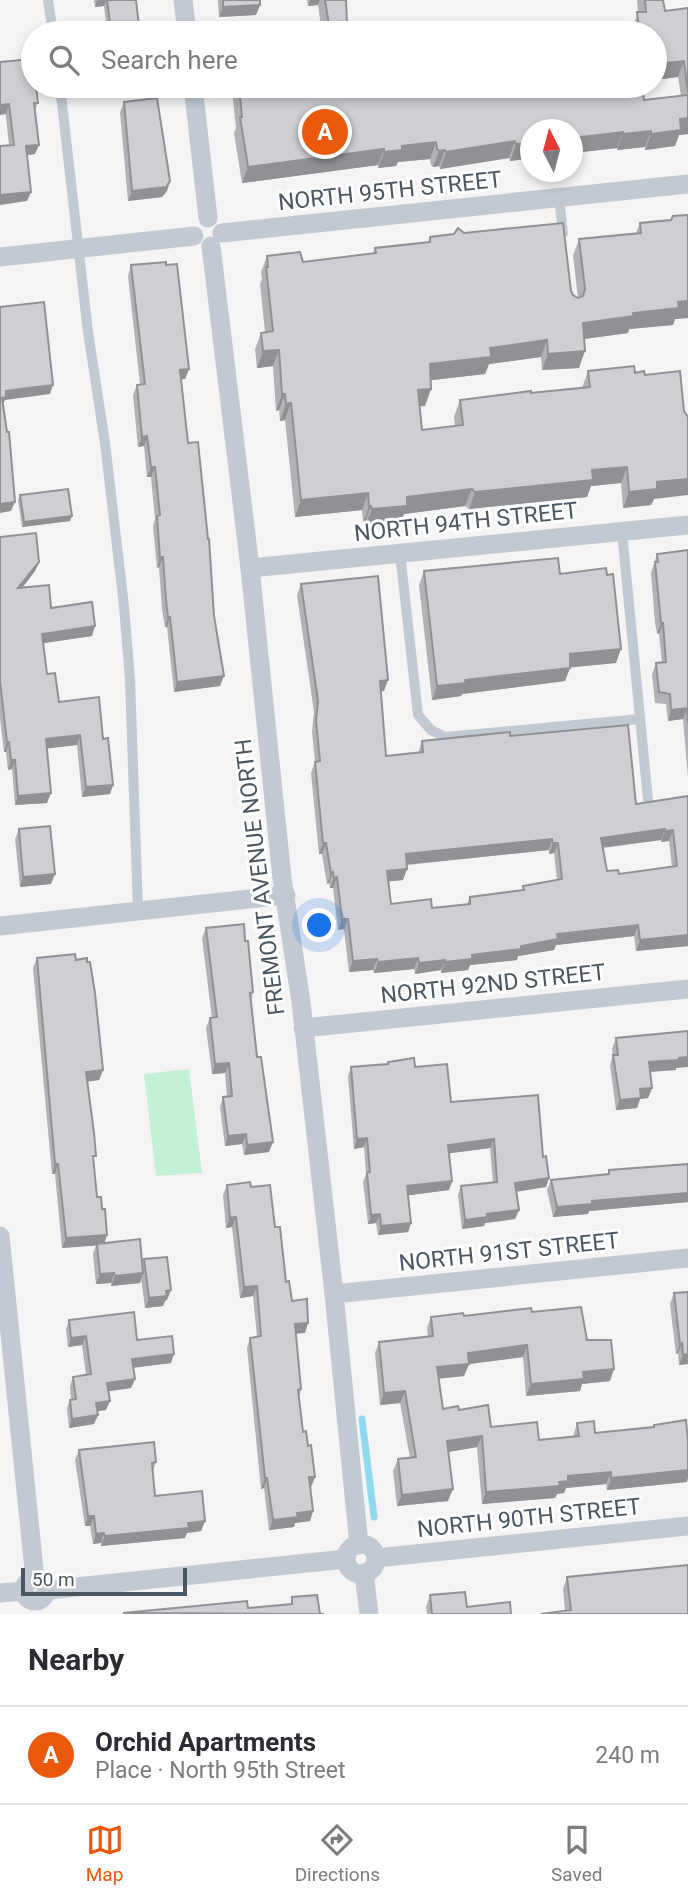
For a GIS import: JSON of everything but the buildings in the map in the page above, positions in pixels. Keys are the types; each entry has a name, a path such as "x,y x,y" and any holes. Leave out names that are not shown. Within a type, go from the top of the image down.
{"street":[{"path":"183,0 186,21"},
{"path":"194,98 208,218 218,222 209,238"},
{"name":"NORTH 95TH STREET","path":"0,257 209,238 688,184"},
{"name":"FREMONT AVENUE NORTH","path":"209,238 250,568 271,782 334,1294 353,1552"},
{"name":"NORTH 94TH STREET","path":"250,568 688,525"},
{"path":"0,926 286,895"},
{"name":"NORTH 92ND STREET","path":"303,1028 688,989"},
{"path":"0,1236 35,1595"},
{"name":"NORTH 91ST STREET","path":"334,1294 688,1258"},
{"name":"NORTH 90TH STREET","path":"370,1566 688,1526"},
{"path":"0,1593 35,1595 370,1548 369,1614"},
{"path":"353,1552 347,1564 354,1572 370,1566"}],"lane":[{"path":"48,0 51,21"},
{"path":"61,98 88,332 105,443 124,606 130,679 138,911"},
{"path":"559,198 565,246"},
{"path":"622,532 648,800"},
{"path":"400,553 418,715 431,730 445,737 640,719"}],"green space":[{"path":"189,1069 202,1173 156,1176 144,1074"}],"waterway":[{"path":"362,1419 374,1517"}],"place":[{"name":"Orchid Apartments","path":"325,132"}]}
